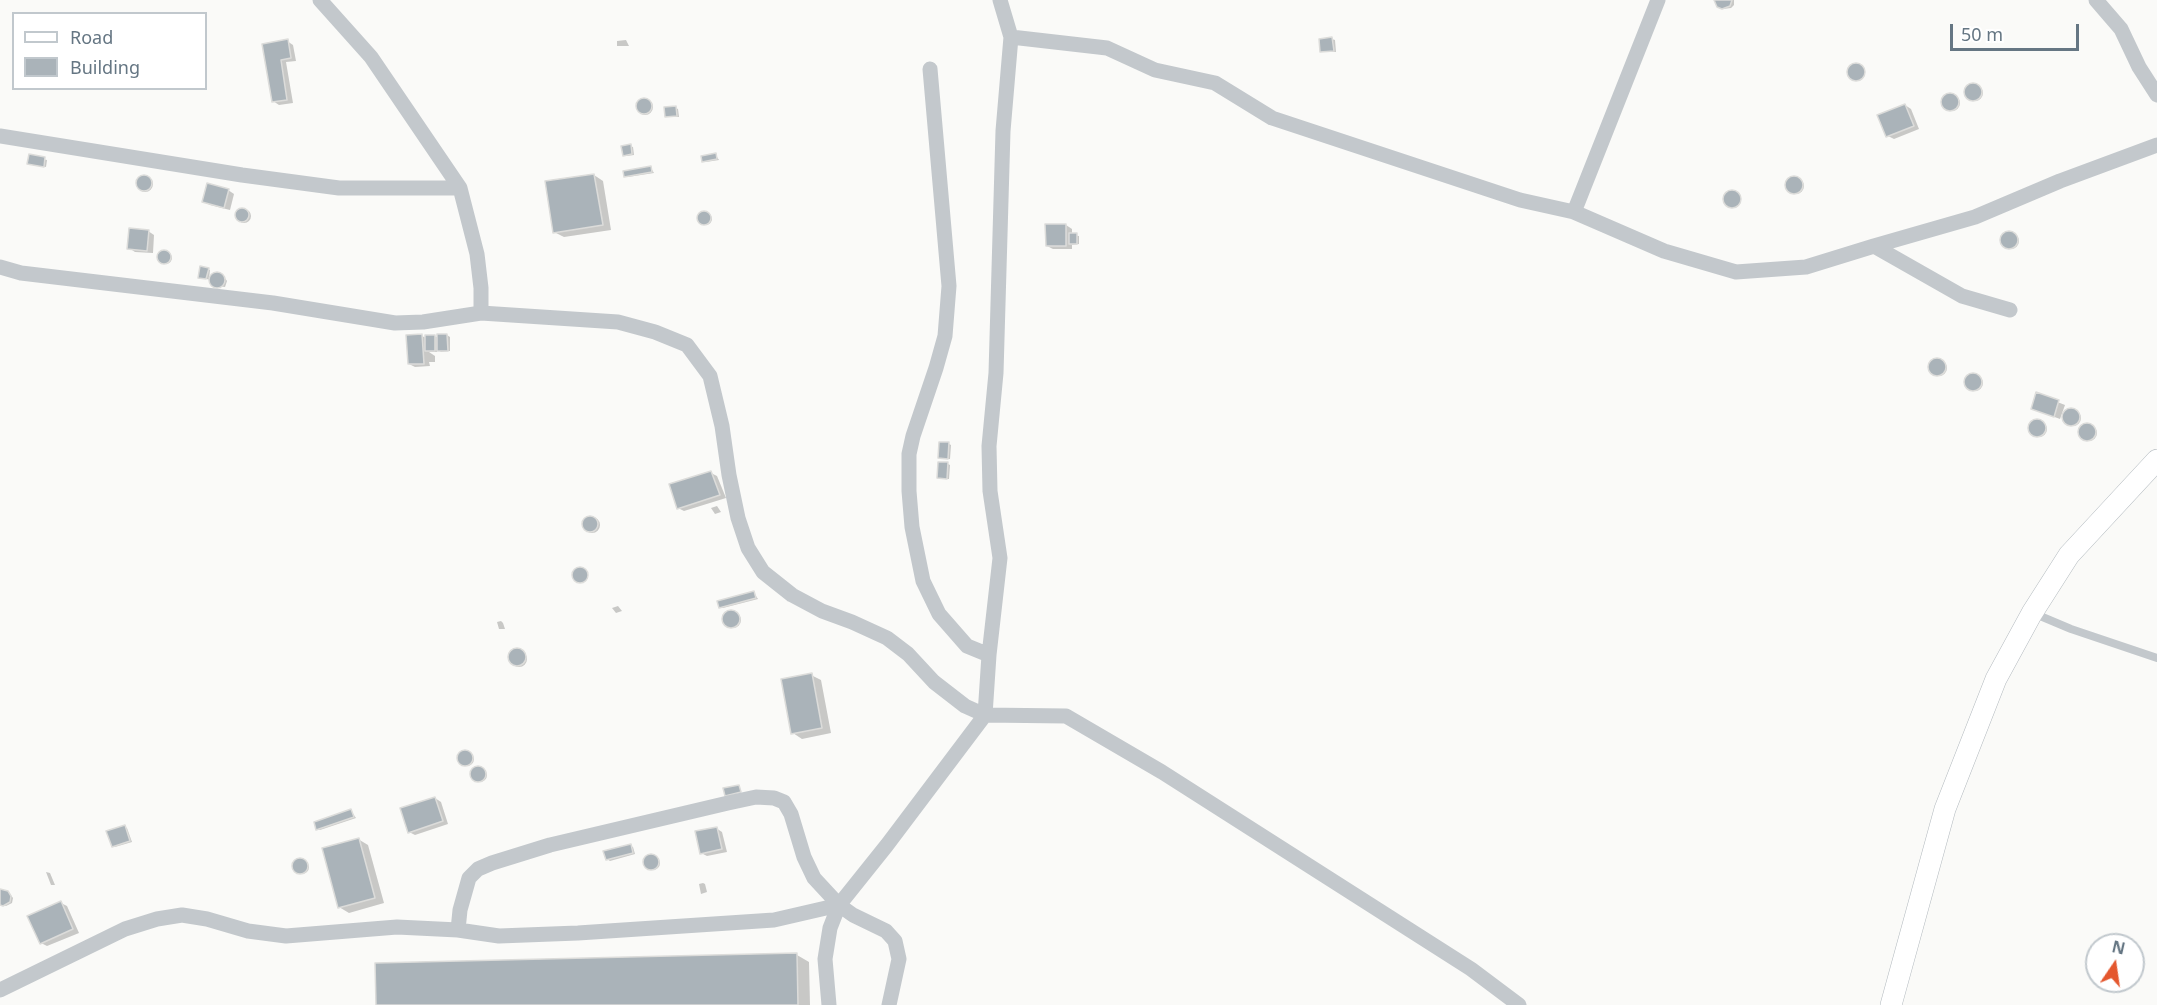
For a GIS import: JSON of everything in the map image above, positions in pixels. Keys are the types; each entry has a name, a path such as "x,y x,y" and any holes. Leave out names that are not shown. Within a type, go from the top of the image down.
{"main road":[{"path":"1891,1005 1945,809 1996,679 2032,612 2069,555 2157,460"}],"street":[{"path":"320,0 371,57 460,188 477,254 481,313"},
{"path":"829,1005 825,959 830,928 839,905 985,715 1000,558 990,491 989,446 996,373 1002,131 1011,37 1000,0"},
{"path":"1575,212 1658,0"},
{"path":"2096,0 2121,29 2139,67 2157,95"},
{"path":"1011,37 1107,48 1155,70 1215,83 1272,118 1520,200 1575,212 1664,251 1736,272 1806,267 1975,217 2060,181 2157,145"},
{"path":"930,69 949,286 945,336 909,454 912,527 923,580 939,614 967,646 989,655"},
{"path":"0,136 242,175 339,188 460,188"},
{"path":"1874,246 1962,296 2010,310"},
{"path":"0,267 21,273 273,303 395,322 423,322 481,313 618,322 655,332 687,345 710,376 722,426 738,518 748,548 763,572 792,595 812,606 886,638 908,654 934,682 965,706 985,715 1066,716 1162,772 1452,956 1519,1005"},
{"path":"458,930 465,890 469,878 478,869 550,845 756,797 774,798 783,802 791,814 804,857 814,878 839,905 853,915 886,931 895,941 898,959 889,1005"},
{"path":"0,990 125,929 157,918 182,915 207,919 248,931 286,936 397,927 458,930 499,936 774,920 839,905"}],"lane":[{"path":"2032,612 2071,629 2157,658"}],"building":[{"path":"1714,0 1732,0 1730,6 1722,9 1717,7"},
{"path":"1332,37 1334,51 1320,52 1319,39"},
{"path":"288,39 291,58 281,60 287,100 272,102 262,44"},
{"path":"1856,63 1862,66 1865,72 1862,78 1856,81 1850,78 1847,72 1850,66"},
{"path":"1973,83 1979,86 1982,92 1979,98 1973,101 1967,98 1964,92 1967,86"},
{"path":"1950,93 1956,96 1959,102 1956,108 1950,111 1944,108 1941,102 1944,96"},
{"path":"641,98 647,98 652,106 650,112 641,114 636,109 636,103"},
{"path":"1905,104 1914,126 1886,137 1877,115"},
{"path":"676,106 677,116 665,117 664,107"},
{"path":"631,144 632,154 623,156 621,146"},
{"path":"716,153 717,159 702,162 701,156"},
{"path":"29,154 45,157 44,167 27,164"},
{"path":"651,166 652,172 624,177 623,171"},
{"path":"594,174 603,225 553,233 545,181"},
{"path":"141,175 147,175 152,183 150,189 141,191 136,186 136,180"},
{"path":"1794,176 1800,179 1803,185 1800,191 1794,194 1788,191 1785,185 1788,179"},
{"path":"207,183 229,189 224,208 202,202"},
{"path":"1732,190 1738,193 1741,199 1738,205 1732,208 1726,205 1723,199 1726,193"},
{"path":"239,208 245,208 249,215 245,222 239,222 235,218 235,212"},
{"path":"704,211 709,213 711,218 709,223 704,225 699,223 697,218 699,213"},
{"path":"1045,224 1066,224 1066,246 1046,246"},
{"path":"129,228 149,230 147,251 127,249"},
{"path":"2009,231 2015,234 2018,240 2015,246 2009,249 2003,246 2000,240 2003,234"},
{"path":"1069,233 1077,233 1077,244 1069,244"},
{"path":"164,250 169,252 171,257 169,262 164,264 159,262 157,257 159,252"},
{"path":"200,266 209,268 206,279 198,278"},
{"path":"217,272 225,280 217,288 209,280"},
{"path":"422,334 424,364 408,364 406,335"},
{"path":"437,334 447,334 448,351 437,351"},
{"path":"425,335 435,335 435,351 425,351"},
{"path":"1937,358 1943,361 1946,367 1943,373 1937,376 1931,373 1928,367 1931,361"},
{"path":"1973,373 1979,376 1982,382 1979,388 1973,391 1967,388 1964,382 1967,376"},
{"path":"2036,392 2059,400 2054,417 2031,409"},
{"path":"2071,408 2077,411 2080,417 2077,423 2071,426 2065,423 2062,417 2065,411"},
{"path":"2037,419 2043,422 2046,428 2043,434 2037,437 2031,434 2028,428 2031,422"},
{"path":"2087,423 2093,426 2096,432 2093,438 2087,441 2081,438 2078,432 2081,426"},
{"path":"939,442 949,442 948,459 938,458"},
{"path":"938,462 948,462 947,479 937,478"},
{"path":"711,471 720,495 677,509 669,484"},
{"path":"587,516 593,516 598,524 596,530 587,532 582,527 582,521"},
{"path":"580,567 586,569 588,575 586,581 580,583 574,581 572,575 574,569"},
{"path":"754,591 756,598 719,608 717,601"},
{"path":"731,610 737,613 740,619 737,625 731,628 725,625 722,619 725,613"},
{"path":"517,648 523,651 526,657 523,663 517,666 511,663 508,657 511,651"},
{"path":"812,673 822,728 791,734 781,679"},
{"path":"465,750 471,752 473,758 471,764 465,766 459,764 457,758 459,752"},
{"path":"478,766 484,768 486,774 484,780 478,782 472,780 470,774 472,768"},
{"path":"739,785 741,792 725,796 723,788"},
{"path":"435,797 443,821 408,833 400,808"},
{"path":"351,809 354,817 316,830 314,822"},
{"path":"125,825 130,841 112,847 106,831"},
{"path":"717,827 722,849 700,854 695,831"},
{"path":"359,838 375,898 338,908 322,848"},
{"path":"631,844 633,853 606,860 603,851"},
{"path":"651,854 657,856 659,862 657,868 651,870 645,868 643,862 645,856"},
{"path":"300,858 306,860 308,866 306,872 300,874 294,872 292,866 294,860"},
{"path":"0,889 8,891 11,896 10,902 3,906 0,905"},
{"path":"61,901 73,929 40,944 27,916"},
{"path":"797,953 798,1005 376,1005 375,963"}]}
